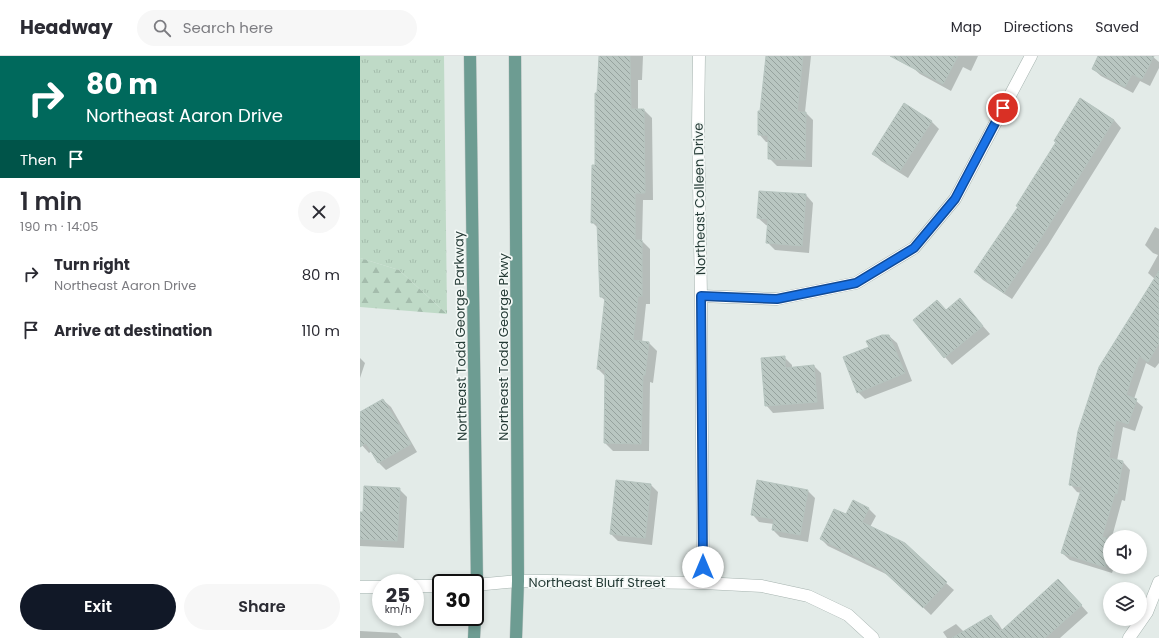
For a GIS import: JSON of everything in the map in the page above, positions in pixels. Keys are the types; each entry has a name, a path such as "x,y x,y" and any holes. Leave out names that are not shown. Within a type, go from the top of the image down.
{"main road":[{"name":"Northeast Todd George Parkway","path":"470,56 476,574"},
{"name":"Northeast Todd George Pkwy","path":"515,56 518,581 516,638"},
{"name":"Northeast Todd George Parkway","path":"474,638 475,626"}],"street":[{"name":"Northeast Colleen Drive","path":"699,56 698,126 703,582"},
{"path":"701,296 777,299 856,283 914,248 955,199 1031,56"},
{"name":"Northeast Bluff Street","path":"484,584 518,581 703,582 762,586 808,596 848,615 873,638"},
{"path":"1129,638 1147,612 1159,582"},
{"path":"360,588 372,587"}],"green space":[{"path":"360,56 444,56 447,314 399,270 360,258"},
{"path":"360,258 399,270 447,314 360,307"}],"building":[{"path":"599,56 630,56 631,109 644,109 645,193 635,193 635,240 642,240 642,296 638,296 633,340 649,342 645,375 643,375 641,444 604,443 605,370 597,369 605,297 600,297 597,223 591,223 592,165 595,165 595,93 597,93"},
{"path":"766,56 803,56 797,112 806,112 805,160 768,159 768,135 758,135 758,111 760,111"},
{"path":"890,56 958,56 943,84"},
{"path":"1098,56 1154,56 1142,79 1132,74 1125,87 1092,69"},
{"path":"1080,98 1114,120 1041,238 1004,293 974,272 1018,207 1016,206 1056,142 1054,141"},
{"path":"904,103 932,121 900,171 872,154"},
{"path":"759,191 806,194 802,246 766,243 768,219 757,218"},
{"path":"1159,271 1159,343 1148,362 1139,356 1126,395 1137,399 1128,424 1116,420 1109,458 1123,461 1117,494 1115,493 1103,530 1103,566 1061,553 1082,487 1069,485 1078,431 1099,367"},
{"path":"960,298 983,326 944,358 913,320 937,300 946,310"},
{"path":"882,335 889,335 905,373 857,393 843,357 869,347 866,341"},
{"path":"785,356 785,368 814,365 817,402 765,406 761,358"},
{"path":"383,399 411,444 378,463 366,443 360,447 360,412"},
{"path":"616,480 651,484 645,538 610,534"},
{"path":"757,480 808,490 800,535 772,530 774,519 751,515"},
{"path":"364,486 400,488 397,541 360,539 360,512 363,512"},
{"path":"853,500 869,508 862,522 905,543 947,582 923,608 881,569 820,539 834,509 846,514"},
{"path":"1058,579 1082,605 1045,638 952,638 991,615 1001,631"}],"route":[{"path":"703,567 701,296 777,299 856,283 914,248 955,199 1003,108"}]}
